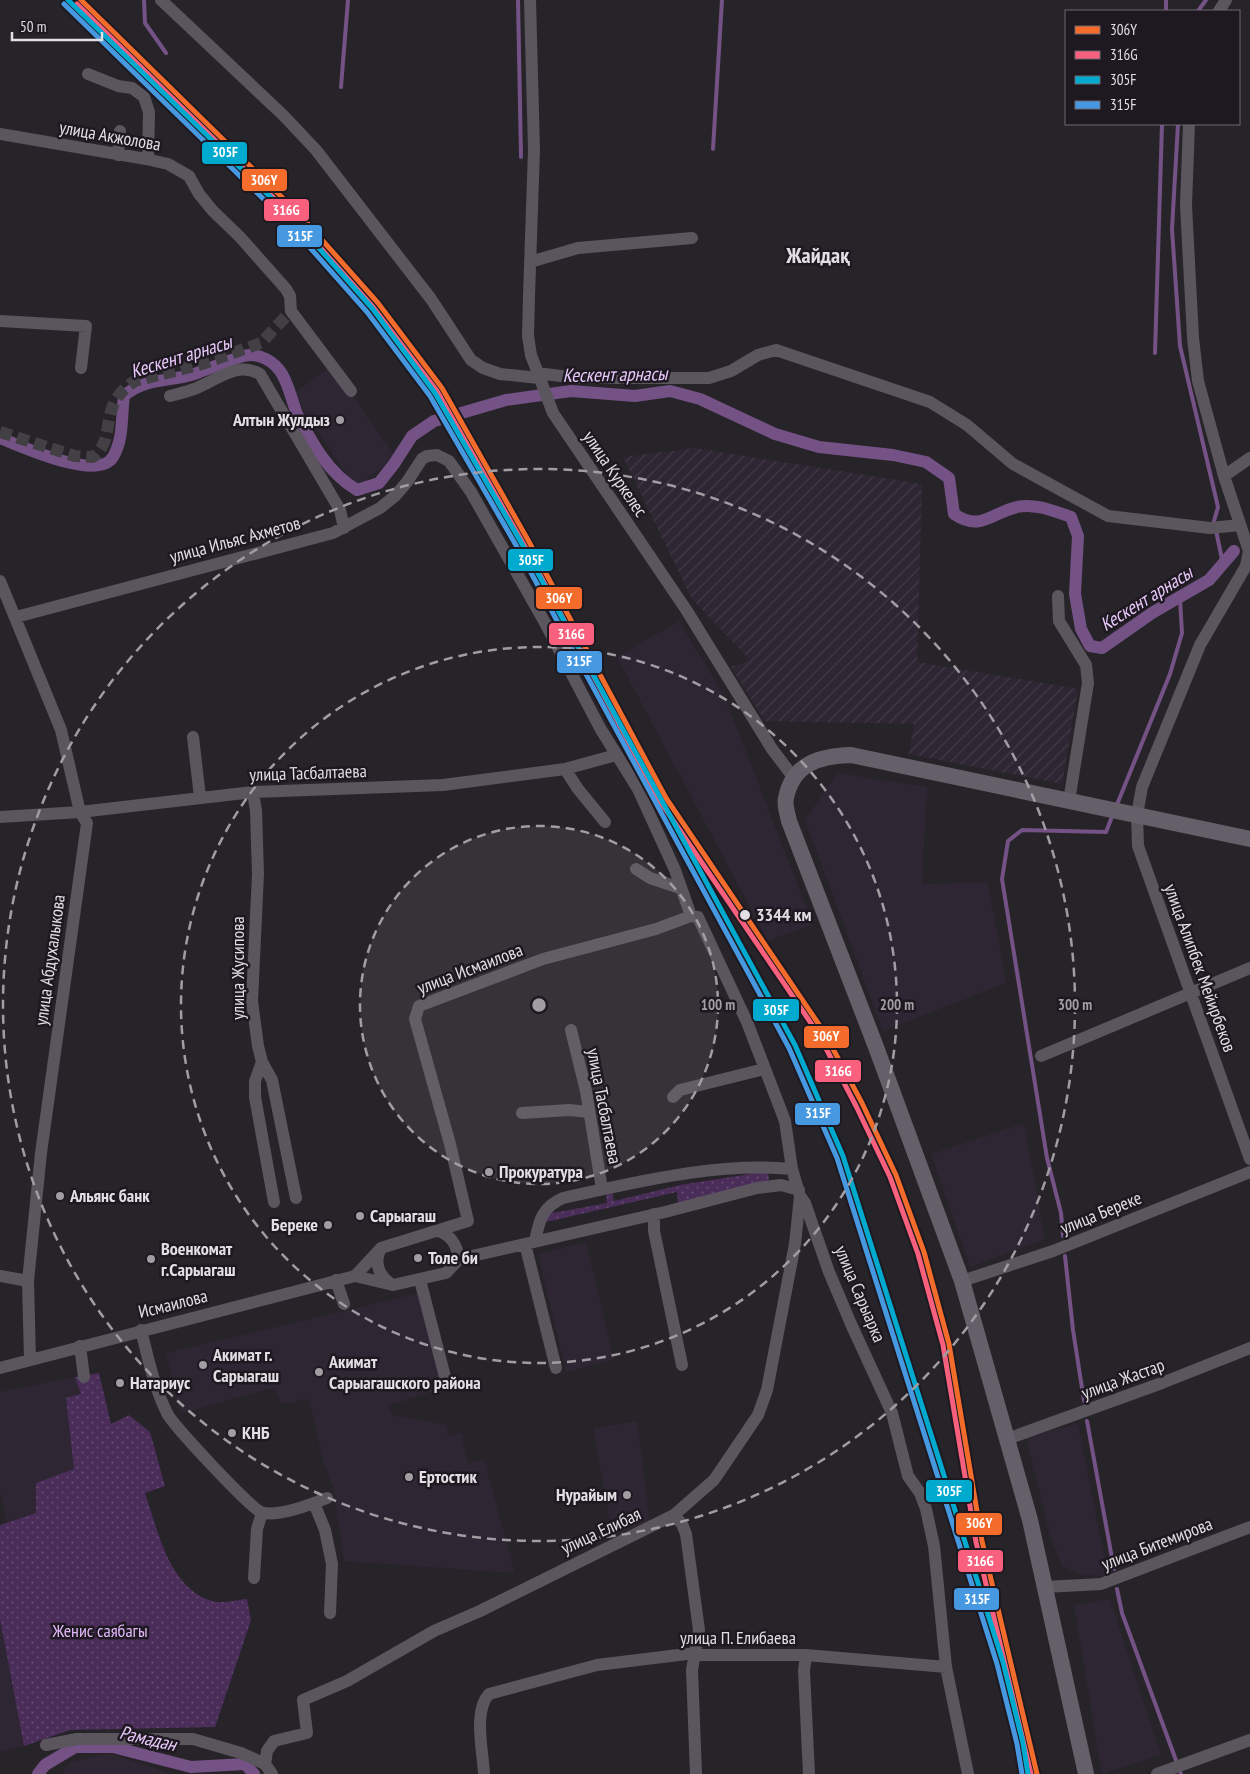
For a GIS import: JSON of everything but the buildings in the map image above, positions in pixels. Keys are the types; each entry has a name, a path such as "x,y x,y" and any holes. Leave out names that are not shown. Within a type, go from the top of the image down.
{"main road":[{"path":"1086,1774 1030,1520 962,1281 876,1047 789,822 785,800 794,778 805,766 827,756 851,755 1250,840"}],"street":[{"path":"161,0 283,115 316,150 436,306 471,360 483,368 500,374 540,380 576,378 709,378 731,371 758,355 776,350 930,402 967,425 1013,464 1108,516 1215,528 1240,525"},
{"name":"улица Куркелес","path":"530,0 534,150 528,336 531,355 553,413 686,611 772,749 794,778"},
{"path":"88,74 118,86 132,88 144,97 149,112 148,160"},
{"path":"1189,125 1186,205 1193,338 1198,381 1224,476 1249,552"},
{"path":"118,155 120,131"},
{"name":"улица Акжолова","path":"0,134 168,164 189,176 199,194 213,211 240,237 286,288 290,296 291,311 352,391"},
{"path":"530,262 578,248 692,238"},
{"path":"0,321 86,326 81,368"},
{"path":"170,396 199,388 239,369 248,369 260,374 340,510 344,528"},
{"name":"улица Ильяс Ахметов","path":"16,617 344,528 380,508 407,482 422,459 427,456 437,455"},
{"name":"улица Сарыарка","path":"437,455 449,461 471,492 548,628 578,689 643,799 675,870 691,916 698,918 748,1022 784,1121 796,1191 805,1202 851,1324 892,1413 908,1476 920,1493 926,1509 934,1546 946,1667 968,1774"},
{"path":"1224,476 1250,458"},
{"name":"улица Алипбек Мейирбеков","path":"1249,552 1246,566 1200,645 1130,814 1138,846 1250,1159"},
{"name":"улица Абдухалыкова","path":"0,581 61,730 80,812 87,823 41,1153 28,1281 30,1359"},
{"path":"1058,596 1059,621 1086,666 1088,683 1068,801"},
{"path":"193,737 200,797"},
{"name":"улица Тасбалтаева","path":"0,817 80,812 253,792 443,786 565,768 616,755"},
{"path":"565,768 605,822"},
{"name":"улица Жусипова","path":"253,792 256,810 258,874 252,1001 262,1062 272,1080 296,1198"},
{"path":"636,869 650,878 680,888"},
{"name":"улица Исмаилова","path":"438,1231 468,1222 450,1144 415,1019 419,1006 544,959 656,929 691,916"},
{"path":"1041,1056 1250,968"},
{"name":"улица Тасбалтаева","path":"571,1030 586,1091 602,1189"},
{"path":"262,1062 255,1081 263,1147 274,1202"},
{"path":"673,1097 680,1090 764,1069"},
{"path":"522,1113 570,1110 588,1112"},
{"path":"263,1147 285,1141"},
{"path":"556,1368 530,1242 540,1217 555,1201 602,1189 724,1170 758,1167 792,1169"},
{"name":"улица Береке","path":"962,1281 1053,1251 1250,1172"},
{"path":"355,1276 381,1248 438,1231 451,1238 457,1248 459,1259 757,1188 781,1185 796,1191"},
{"name":"улица Елибая","path":"268,1769 267,1751 274,1741 307,1733 303,1700 347,1681 434,1631 480,1611 674,1515 714,1480 758,1415 763,1402 795,1244 796,1191"},
{"path":"654,1214 654,1231 682,1365"},
{"path":"381,1248 376,1261 384,1279 393,1285"},
{"name":"Исмаилова","path":"0,1368 355,1276 393,1285 420,1280 446,1273 459,1259"},
{"path":"0,1276 28,1281"},
{"path":"336,1280 344,1304"},
{"path":"420,1280 445,1378"},
{"path":"141,1330 154,1379 168,1415 222,1476 262,1513 275,1513 327,1498"},
{"path":"80,1346 84,1377"},
{"name":"улица Жастар","path":"1007,1439 1162,1383 1250,1348"},
{"path":"314,1503 325,1530 332,1564 330,1613"},
{"path":"254,1578 257,1529 262,1513"},
{"path":"674,1515 682,1524 689,1548 699,1630 694,1653 692,1694 696,1774"},
{"name":"улица Битемирова","path":"1045,1587 1101,1584 1250,1527"},
{"name":"улица П. Елибаева","path":"484,1774 480,1706 484,1698 494,1691 597,1665 694,1653 706,1655 806,1655 946,1667"},
{"path":"806,1655 804,1671 809,1774"},
{"path":"46,1744 77,1739 132,1741 193,1739 241,1753 268,1769"},
{"path":"1162,1772 1250,1740"}],"shaded area":[{"name":"Алтын Жулдыз","path":"331,366 396,457 355,488 293,394"},
{"path":"695,448 922,484 917,662 1078,689 1062,784 909,754 914,724 765,721 731,667 750,660 692,599 623,457"},
{"path":"679,621 724,695 813,924 768,941 617,657"},
{"path":"837,773 927,787 922,884 988,882 1006,983 883,1031 805,820"},
{"path":"1024,1123 1045,1239 970,1267 931,1154"},
{"path":"586,1242 614,1359 566,1372 538,1254"},
{"path":"419,1293 444,1388 387,1406 393,1415 446,1425 449,1436 461,1433 468,1463 484,1459 515,1573 344,1561 334,1490 323,1460 309,1399 281,1404 275,1387 180,1414 166,1353"},
{"path":"75,1377 81,1394 66,1399 74,1469 37,1483 37,1513 7,1522 0,1491 0,1392"},
{"name":"Нурайым","path":"637,1421 650,1521 613,1537 593,1428"},
{"path":"1078,1424 1108,1577 1079,1574 1062,1566 1051,1539 1026,1437"},
{"path":"1110,1599 1161,1755 1102,1774 1074,1605"},
{"path":"0,1619 24,1746 0,1752"},
{"path":"109,1753 171,1774 61,1774 71,1762"}],"green space":[{"path":"768,1171 769,1179 767,1181 678,1203 677,1192 546,1222 545,1218 547,1214 607,1203 606,1193 612,1192 614,1201 680,1185"},
{"name":"Женис саябагы","path":"99,1373 111,1424 129,1415 150,1432 165,1486 145,1493 167,1556 175,1571 185,1584 197,1594 212,1601 225,1602 247,1599 251,1620 215,1727 70,1730 24,1746 0,1619 0,1525 36,1513 36,1483 74,1469 66,1398 81,1394 75,1377"}],"waterway":[{"path":"144,0 145,23 166,53"},
{"path":"341,87 348,0"},
{"path":"518,0 521,157"},
{"path":"713,149 722,0"},
{"path":"1166,0 1166,10"},
{"path":"1199,10 1206,0"},
{"path":"1155,353 1162,125"},
{"path":"1178,125 1172,229 1180,346 1218,507 1214,521 1223,564"},
{"name":"Кескент арнасы","path":"0,438 59,460 92,466 105,464 113,457 117,450 121,435 124,396 131,390 148,383 185,377 239,357 255,355 271,362 279,370 287,383 297,414 315,446 329,466 357,490 379,483 412,436 434,421 506,400 571,391 635,396 670,391 700,399 775,434 819,447 893,455 926,462 949,478 954,514 963,519 972,521 986,520 1008,510 1024,506 1044,508 1071,517 1078,536 1075,594 1081,629 1090,646 1102,648 1152,613 1209,580 1234,551"},
{"path":"1116,807 1170,674 1182,633 1180,599"},
{"path":"1063,1236 1061,1213 1047,1158 1002,879 1008,841 1022,830 1106,832 1113,814"},
{"path":"1065,1256 1073,1330 1084,1401"},
{"path":"1087,1421 1114,1569"},
{"path":"1117,1589 1122,1613 1181,1774"},
{"name":"Рамадан","path":"38,1774 45,1765 75,1747 113,1747 191,1767 245,1764 254,1774"}],"tunnel":[{"path":"0,432 75,456 93,457 105,441 111,411 116,400 123,390 135,381 202,364 261,343 291,311"}],"transit line":[{"name":"305F","path":"68,0 294,220 372,308 435,393 522,544 795,1045 843,1156 1003,1662 1023,1743 1028,1774"},
{"name":"306Y","path":"81,0 299,214 378,303 442,388 528,540 666,798 824,1032 862,1103 896,1175 924,1252 949,1344 982,1541 1037,1774"},
{"name":"315F","path":"64,4 289,224 367,312 430,396 517,547 789,1048 837,1158 997,1664 1017,1744 1022,1774"},
{"name":"316G","path":"77,4 294,218 373,307 437,391 523,543 660,801 819,1035 890,1177 918,1254 943,1345 976,1542 1031,1774"}],"place":[{"name":"Алтын Жулдыз","path":"340,420"},
{"name":"3344 км","path":"745,915"},
{"name":"Прокуратура","path":"489,1172"},
{"name":"Альянс банк","path":"60,1196"},
{"name":"Сарыагаш","path":"360,1216"},
{"name":"Береке","path":"328,1225"},
{"name":"Толе би","path":"418,1258"},
{"name":"Военкомат г.Сарыагаш","path":"151,1259"},
{"name":"Акимат г. Сарыагаш","path":"203,1365"},
{"name":"Акимат Сарыагашского района","path":"319,1372"},
{"name":"Натариус","path":"120,1383"},
{"name":"КНБ","path":"232,1433"},
{"name":"Ертостик","path":"409,1477"},
{"name":"Нурайым","path":"627,1495"}],"district":[{"name":"Жайдақ","path":"818,255"}]}
